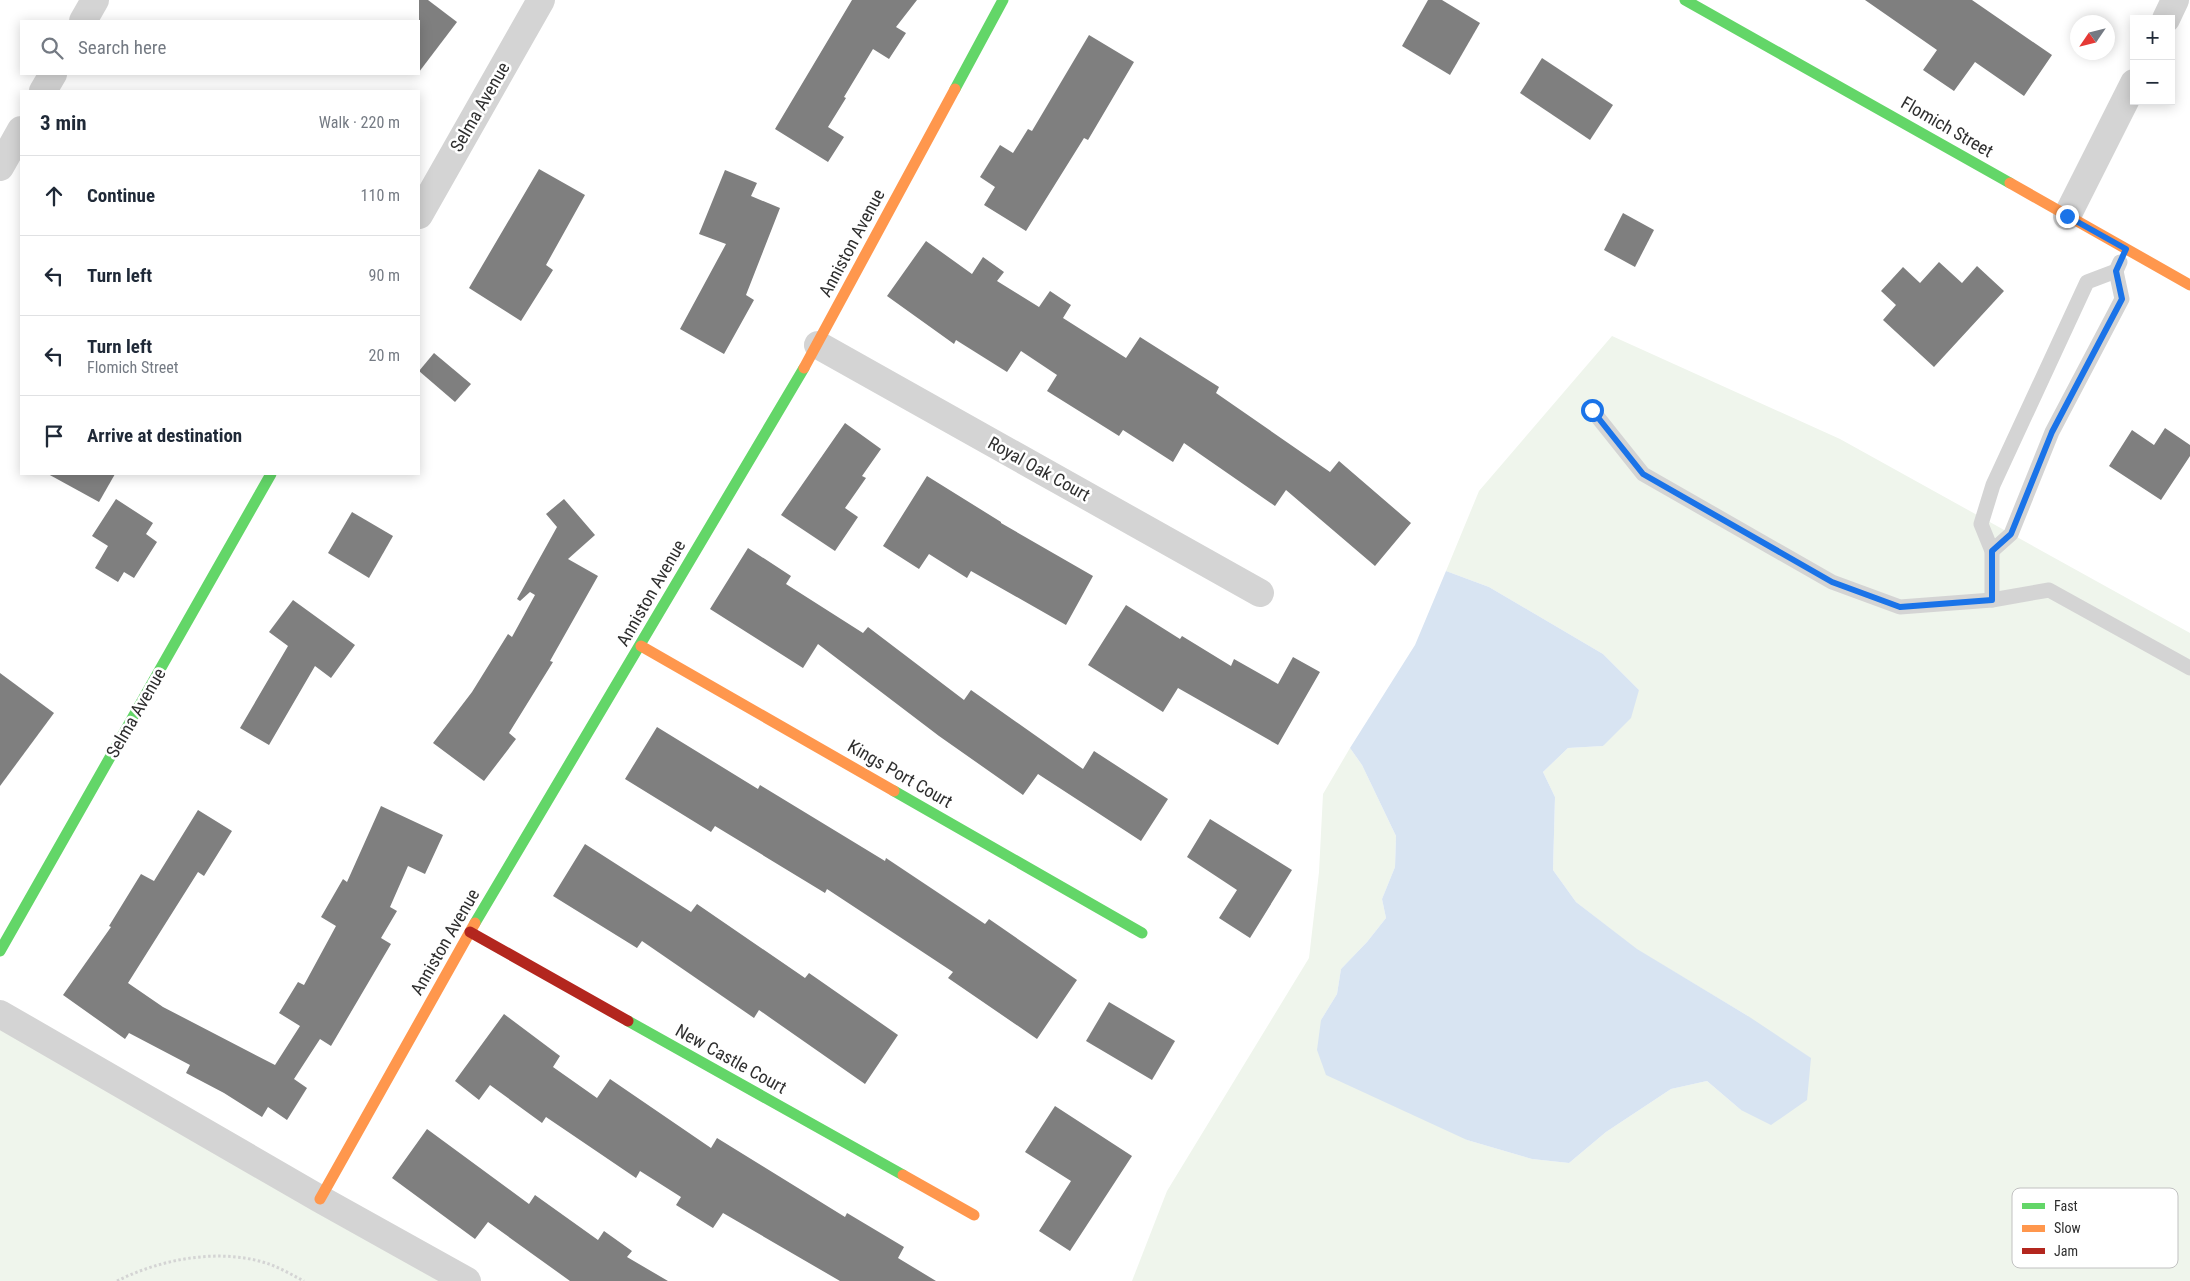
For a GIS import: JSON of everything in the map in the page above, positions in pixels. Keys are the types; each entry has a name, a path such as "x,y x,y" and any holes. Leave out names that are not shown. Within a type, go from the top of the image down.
{"street":[{"path":"84,20 95,0"},
{"name":"Selma Avenue","path":"420,213 541,0"},
{"name":"Anniston Avenue","path":"320,1199 470,932 818,345 1003,0"},
{"name":"Flomich Street","path":"1686,0 2190,285"},
{"path":"2168,15 2175,0"},
{"path":"44,90 52,75"},
{"path":"2067,216 2130,91"},
{"path":"0,167 20,132"},
{"name":"Royal Oak Court","path":"818,345 1260,593"},
{"name":"Selma Avenue","path":"0,951 271,475"},
{"name":"Kings Port Court","path":"640,646 1142,933"},
{"name":"New Castle Court","path":"470,932 974,1215"},
{"path":"0,1014 320,1199 467,1281"}],"lane":[{"path":"1992,551 2011,534 2052,432 2122,299 2116,271 2126,249"},
{"path":"1992,600 1992,551 1981,524 1992,485 2087,282 2116,271"},
{"path":"1592,410 1643,474 1832,582 1900,607 1992,600 2049,590 2190,668"}],"path":[{"path":"117,1281 129,1275 170,1262 201,1256 236,1258 266,1263 304,1281"}],"shaded area":[{"path":"1612,336 1840,439 2190,633 2190,1281 1132,1281 1167,1191 1309,958 1319,872 1323,794 1350,748 1362,765 1396,836 1395,867 1382,899 1386,918 1367,942 1341,969 1337,994 1321,1020 1467,1140 1532,1159 1569,1163 1606,1132 1671,1089 1707,1081 1741,1110 1748,1016 1636,949 1576,902 1553,870 1555,797 1543,772 1568,748 1603,746 1639,690 1603,654 1489,587 1446,571 1479,491"},
{"path":"0,1015 468,1281 0,1281"}],"water":[{"path":"1446,571 1489,587 1603,654 1639,690 1631,718 1603,746 1568,748 1543,772 1555,797 1553,870 1576,902 1637,949 1748,1016 1811,1058 1807,1100 1771,1125 1741,1110 1707,1081 1671,1089 1606,1132 1569,1163 1532,1159 1467,1140 1326,1075 1317,1050 1321,1020 1337,994 1341,969 1367,942 1386,918 1382,899 1395,867 1396,836 1362,765 1350,748 1415,645"}],"building":[{"path":"419,0 428,0 457,22 420,71 420,20"},
{"path":"852,0 917,0 896,27 906,33 889,59 873,49 844,97 846,98 828,127 844,137 828,162 775,129"},
{"path":"1428,0 1442,0 1480,23 1450,75 1402,46"},
{"path":"1865,0 1972,0 2052,55 2024,96 1975,62 1954,91 1923,70 1937,50"},
{"path":"1089,35 1134,62 1088,140 1084,138 1026,231 984,205 995,187 980,177 1000,145 1013,153 1028,129 1032,131"},
{"path":"1542,58 1613,105 1590,140 1520,93"},
{"path":"539,169 585,195 546,265 553,270 521,321 469,288"},
{"path":"725,170 757,183 751,196 780,208 746,295 754,300 724,354 680,329 726,244 699,234"},
{"path":"1623,213 1654,230 1635,267 1604,250"},
{"path":"926,241 972,274 983,257 1004,272 997,281 1039,307 1050,291 1071,305 1063,318 1126,358 1140,337 1219,387 1216,393 1330,472 1339,461 1411,523 1375,566 1286,490 1275,506 1184,443 1173,462 1123,430 1119,436 1047,391 1057,375 1021,351 1007,372 956,340 954,344 887,296"},
{"path":"1939,262 1962,283 1977,266 2004,291 1934,367 1883,320 1896,305 1881,291 1903,267 1920,283"},
{"path":"434,353 471,384 455,402 420,372"},
{"path":"845,423 881,449 862,476 866,478 845,508 858,517 835,551 781,515"},
{"path":"2165,428 2190,445 2190,456 2161,500 2109,466 2132,430 2154,445"},
{"path":"50,475 114,475 99,502"},
{"path":"927,476 1001,523 1093,576 1066,625 971,571 967,578 929,554 919,569 883,546"},
{"path":"116,499 153,523 146,534 157,542 134,578 124,572 118,582 95,568 108,546 92,536"},
{"path":"564,499 595,535 568,559 598,576 550,661 553,662 509,733 516,739 484,781 433,743 472,692 508,634 512,637 535,595 530,592 520,601 517,599 557,527 546,514"},
{"path":"352,512 393,536 369,578 328,553"},
{"path":"748,548 791,576 786,584 863,633 868,627 964,700 971,690 1083,769 1094,751 1168,799 1141,841 1038,774 1023,795 939,736 818,644 803,668 710,609"},
{"path":"293,600 355,645 331,678 315,666 269,745 240,728 288,646 269,632"},
{"path":"1126,605 1180,639 1182,636 1231,666 1234,659 1278,684 1293,657 1320,672 1278,745 1178,688 1163,712 1088,665"},
{"path":"0,673 54,713 0,786"},
{"path":"657,727 758,789 760,785 885,861 886,858 985,924 989,919 1077,980 1037,1039 948,978 953,972 827,889 825,893 715,826 711,832 625,779"},
{"path":"381,806 443,835 425,874 408,866 390,907 397,911 381,938 391,944 331,1046 320,1039 294,1079 307,1088 287,1120 268,1107 262,1117 224,1093 186,1073 190,1065 129,1033 125,1039 63,995 111,927 109,926 141,874 154,881 198,810 232,831 204,876 198,872 128,983 163,1007 275,1065 300,1026 279,1013 298,982 304,985 336,926 321,917 343,879 347,882"},
{"path":"1210,819 1292,870 1250,938 1219,918 1237,890 1187,857"},
{"path":"585,844 691,912 697,904 805,978 809,973 898,1035 865,1084 759,1010 754,1018 642,941 637,948 553,896"},
{"path":"1109,1002 1175,1041 1152,1080 1086,1041"},
{"path":"504,1014 560,1056 553,1067 597,1098 610,1079 711,1148 717,1138 845,1217 847,1213 904,1247 898,1258 936,1281 840,1281 723,1213 713,1228 676,1205 681,1197 640,1171 636,1178 546,1117 542,1123 490,1085 479,1100 455,1081"},
{"path":"1055,1106 1132,1156 1070,1251 1039,1231 1071,1181 1025,1152"},
{"path":"427,1129 529,1204 535,1195 598,1240 604,1231 632,1251 627,1257 668,1281 570,1281 488,1222 475,1239 392,1178"}],"traffic: fast":[{"path":"955,89 1003,0"},
{"path":"1685,0 2010,183"},
{"path":"475,923 804,368"},
{"path":"0,951 270,475"},
{"path":"894,791 1142,933"},
{"path":"628,1021 903,1175"}],"traffic: slow":[{"path":"804,368 955,89"},
{"path":"2010,183 2190,285"},
{"path":"641,646 894,791"},
{"path":"320,1199 475,923"},
{"path":"903,1175 974,1215"}],"traffic: jam":[{"path":"470,932 628,1021"}],"route":[{"path":"1592,410 1643,474 1832,582 1900,607 1992,600 1992,551 2011,534 2052,432 2122,299 2116,271 2126,249 2067,216"}]}
